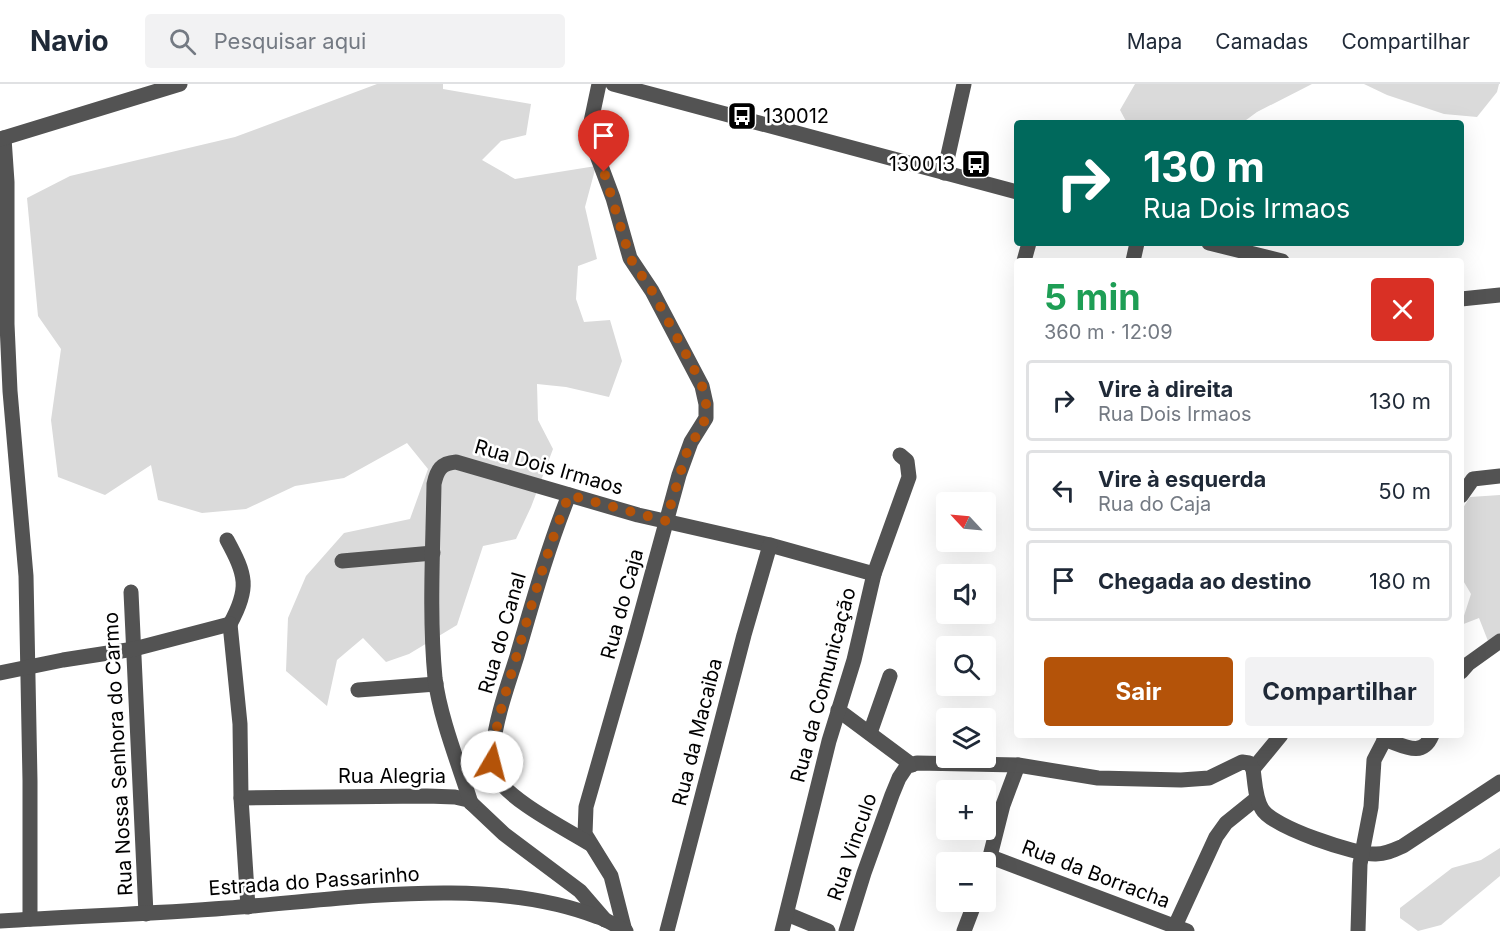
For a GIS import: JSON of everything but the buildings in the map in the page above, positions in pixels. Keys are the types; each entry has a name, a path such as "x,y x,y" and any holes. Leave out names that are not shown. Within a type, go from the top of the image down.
{"street":[{"path":"30,919 26,576 10,391 7,324 7,182 2,138 180,84"},
{"name":"Rua do Caja","path":"590,844 585,834 586,807 686,454 706,418 702,386 695,371 652,291 630,258 613,198 589,131 599,84"},
{"path":"613,84 1014,191"},
{"path":"944,172 964,84"},
{"path":"1221,246 1270,258"},
{"path":"1464,300 1500,295"},
{"name":"Rua da Comunicação","path":"782,931 824,760 854,660 874,574 909,477 907,461 900,455"},
{"name":"Rua Dois Irmaos","path":"471,803 450,738 436,684 433,624 434,484 436,472 448,463 456,462 666,521 770,544 874,574"},
{"path":"1464,492 1473,479 1500,476"},
{"name":"Rua do Canal","path":"569,495 554,531 506,692 493,747 492,762 494,773 500,782 520,800 590,844"},
{"path":"227,540 244,575 243,594 239,608 230,624 240,724 241,798 248,907"},
{"name":"Rua da Macaiba","path":"667,931 770,544"},
{"path":"342,561 433,553"},
{"name":"Rua Nossa Senhora do Carmo","path":"131,591 146,914"},
{"path":"0,673 134,649 230,624"},
{"path":"1464,669 1479,655 1500,641"},
{"path":"870,733 890,676"},
{"path":"358,690 436,684"},
{"path":"838,710 912,765 941,762 1018,765 1098,778 1181,780 1209,778 1242,762 1249,763 1253,769 1257,798 1262,811 1272,820 1287,828 1361,853 1390,852 1403,846 1500,782"},
{"path":"1253,769 1279,738"},
{"path":"1358,931 1361,853 1371,807 1374,760 1385,738"},
{"path":"1388,738 1414,749 1422,749 1431,738"},
{"name":"Rua Vinculo","path":"846,931 864,873 899,778 907,766 912,765"},
{"path":"991,852 1003,805 1018,765"},
{"name":"Rua Alegria","path":"241,798 455,797 471,803 504,834 580,891 618,928"},
{"path":"1181,929 1216,837 1226,823 1257,798"},
{"path":"590,844 611,876 618,928"},
{"name":"Rua da Borracha","path":"996,867 1181,929"},
{"name":"Estrada do Passarinho","path":"0,921 146,914 377,896 471,895 504,896 560,905 618,928"},
{"path":"964,931 971,912"},
{"path":"787,914 828,931"}],"shaded area":[{"path":"377,84 443,84 443,89 531,104 526,135 501,141 482,160 515,179 596,166 585,207 597,259 578,266 576,299 584,322 610,320 622,361 609,397 566,387 537,384 538,420 553,449 516,539 483,546 457,625 409,654 386,662 363,638 337,660 327,706 286,671 288,618 306,576 344,533 410,519 428,469 407,443 344,478 295,486 246,509 202,513 158,500 151,465 105,495 58,477 51,420 61,349 38,316 27,198 70,176 235,137"},
{"path":"1135,84 1312,84 1246,120 1125,120 1120,110"},
{"path":"1364,84 1499,84 1497,92 1477,117 1444,114 1387,95"},
{"path":"1500,495 1500,635 1488,641 1479,618 1464,624 1464,616 1471,594 1464,582 1464,506 1470,497"},
{"path":"1500,848 1500,876 1441,925 1418,931 1400,918 1400,908 1452,868 1481,860"}],"place":[{"name":"130012","path":"742,116"},
{"name":"130013","path":"976,164"}],"route":[{"path":"492,762 493,747 506,692 554,531 569,495 666,521 686,454 706,418 702,386 695,371 646,279 630,258 604,172"}]}
